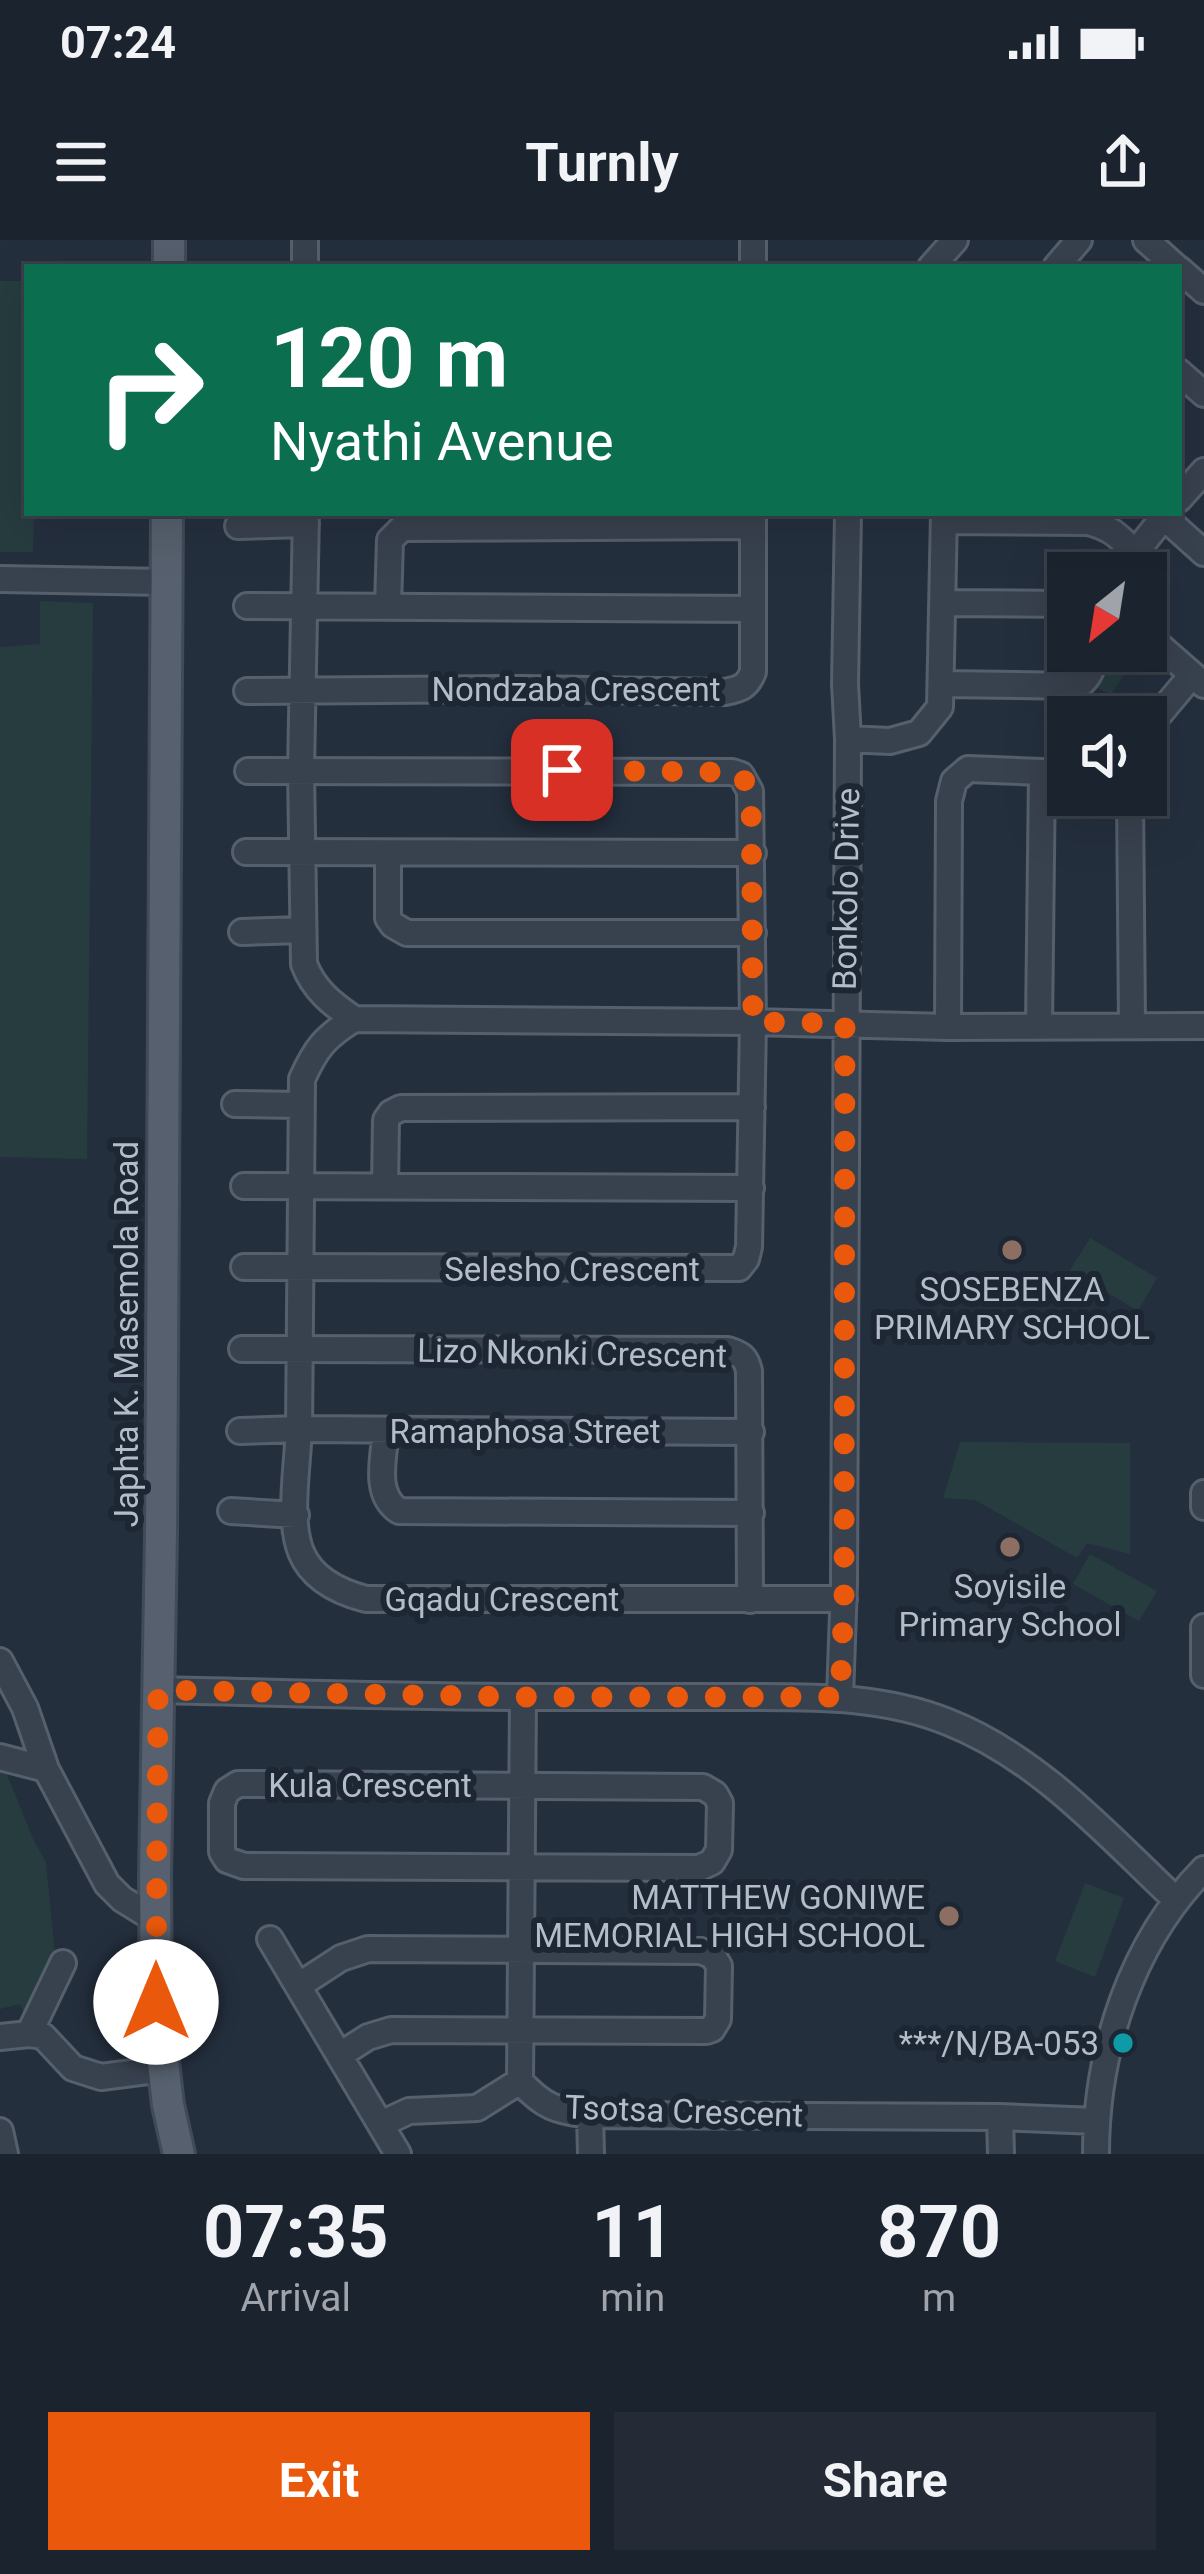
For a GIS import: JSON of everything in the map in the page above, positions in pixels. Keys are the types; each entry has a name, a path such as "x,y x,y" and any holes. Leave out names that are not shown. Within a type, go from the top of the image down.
{"main road":[{"name":"Japhta K. Masemola Road","path":"167,516 156,2002 179,2154"}],"street":[{"path":"935,264 955,240"},
{"path":"1059,264 1079,240"},
{"path":"1146,240 1173,264"},
{"path":"1182,499 1204,553"},
{"name":"Bonkolo Drive","path":"840,1697 848,516"},
{"path":"1135,552 1163,516"},
{"path":"848,739 890,741 919,733 940,706 944,517 1088,522 1118,534 1123,552"},
{"path":"238,526 306,519 301,770 304,964 320,993 355,1019 1204,1026"},
{"path":"388,607 390,540 402,528 753,520"},
{"name":"Nondzaba Crescent","path":"302,688 725,692 741,688 753,672 753,520"},
{"path":"0,579 167,582"},
{"path":"943,603 1047,604"},
{"path":"247,606 753,609"},
{"path":"1167,653 1198,680 1167,710"},
{"path":"942,684 1078,686 1091,672"},
{"path":"247,691 302,688"},
{"path":"948,1027 951,787 968,769 1047,773"},
{"name":"Selesho Crescent","path":"248,771 732,772 741,775 751,791 751,1188 749,1246 739,1268 300,1269"},
{"path":"1039,1026 1042,773"},
{"path":"1130,816 1132,1025"},
{"path":"247,852 753,854"},
{"path":"388,854 388,918 407,933 753,934"},
{"path":"242,932 303,929"},
{"name":"Gqadu Crescent","path":"355,1019 329,1035 302,1079 296,1536 313,1570 331,1586 366,1599 844,1599"},
{"path":"235,1104 301,1106"},
{"path":"385,1186 386,1120 401,1108 752,1106"},
{"path":"244,1186 751,1188"},
{"path":"244,1267 300,1269"},
{"path":"242,1349 300,1349"},
{"name":"Lizo Nkonki Crescent","path":"300,1349 739,1353 747,1360 751,1432 750,1600"},
{"path":"240,1431 299,1430"},
{"name":"Ramaphosa Street","path":"299,1430 751,1432"},
{"path":"386,1430 382,1491 399,1511 751,1514"},
{"path":"1204,1493 1204,1507"},
{"path":"231,1511 296,1515"},
{"path":"1204,1628 1204,1675"},
{"path":"0,1661 25,1708 46,1769 107,1885 156,1920"},
{"path":"158,1690 840,1697 899,1706 944,1720 988,1742 1058,1789 1179,1895 1204,1908"},
{"name":"Tsotsa Crescent","path":"523,1697 520,2081 544,2104 590,2115 1096,2121"},
{"path":"0,1757 46,1769"},
{"name":"Kula Crescent","path":"521,1867 244,1866 227,1860 222,1852 222,1803 227,1791 238,1784 522,1785"},
{"path":"521,1867 706,1866 719,1850 721,1803 703,1787 522,1785"},
{"path":"1096,2154 1096,2121 1113,2031 1139,1963 1179,1895 1204,1869"},
{"path":"270,1939 398,2154"},
{"path":"298,1986 341,1958 368,1949 701,1951 713,1956 718,1966 718,2019 712,2029 391,2030 368,2037 340,2055"},
{"path":"29,2033 63,1963"},
{"path":"0,2037 29,2033 48,2038 73,2068 101,2077 163,2069"},
{"path":"381,2124 410,2111 476,2108 520,2081"},
{"path":"590,2115 591,2154"},
{"path":"1000,2117 1000,2154"},
{"path":"0,2131 5,2154"}],"green space":[{"path":"0,281 24,281 24,516 34,516 33,552 0,552"},
{"path":"40,601 93,603 87,1159 0,1157 0,647 40,644"},
{"path":"1098,672 1126,672 1111,694 1097,688"},
{"path":"1090,1238 1157,1278 1138,1311 1070,1270"},
{"path":"960,1442 1130,1443 1130,1554 1087,1543 1077,1558 975,1500 943,1498"},
{"path":"1090,1554 1157,1591 1139,1621 1073,1584"},
{"path":"0,1757 46,1862 58,1963 28,2022 20,2004 0,2009"},
{"path":"1085,1883 1124,1898 1095,1977 1055,1961"}],"place":[{"name":"SOSEBENZA PRIMARY SCHOOL","path":"1012,1250"},
{"name":"Soyisile Primary School","path":"1010,1547"},
{"name":"MATTHEW GONIWE MEMORIAL HIGH SCHOOL","path":"949,1916"},
{"name":"***/N/BA-053","path":"1123,2043"}],"route":[{"path":"156,2002 158,1690 840,1697 845,1023 753,1022 751,791 741,775 562,770"}]}
